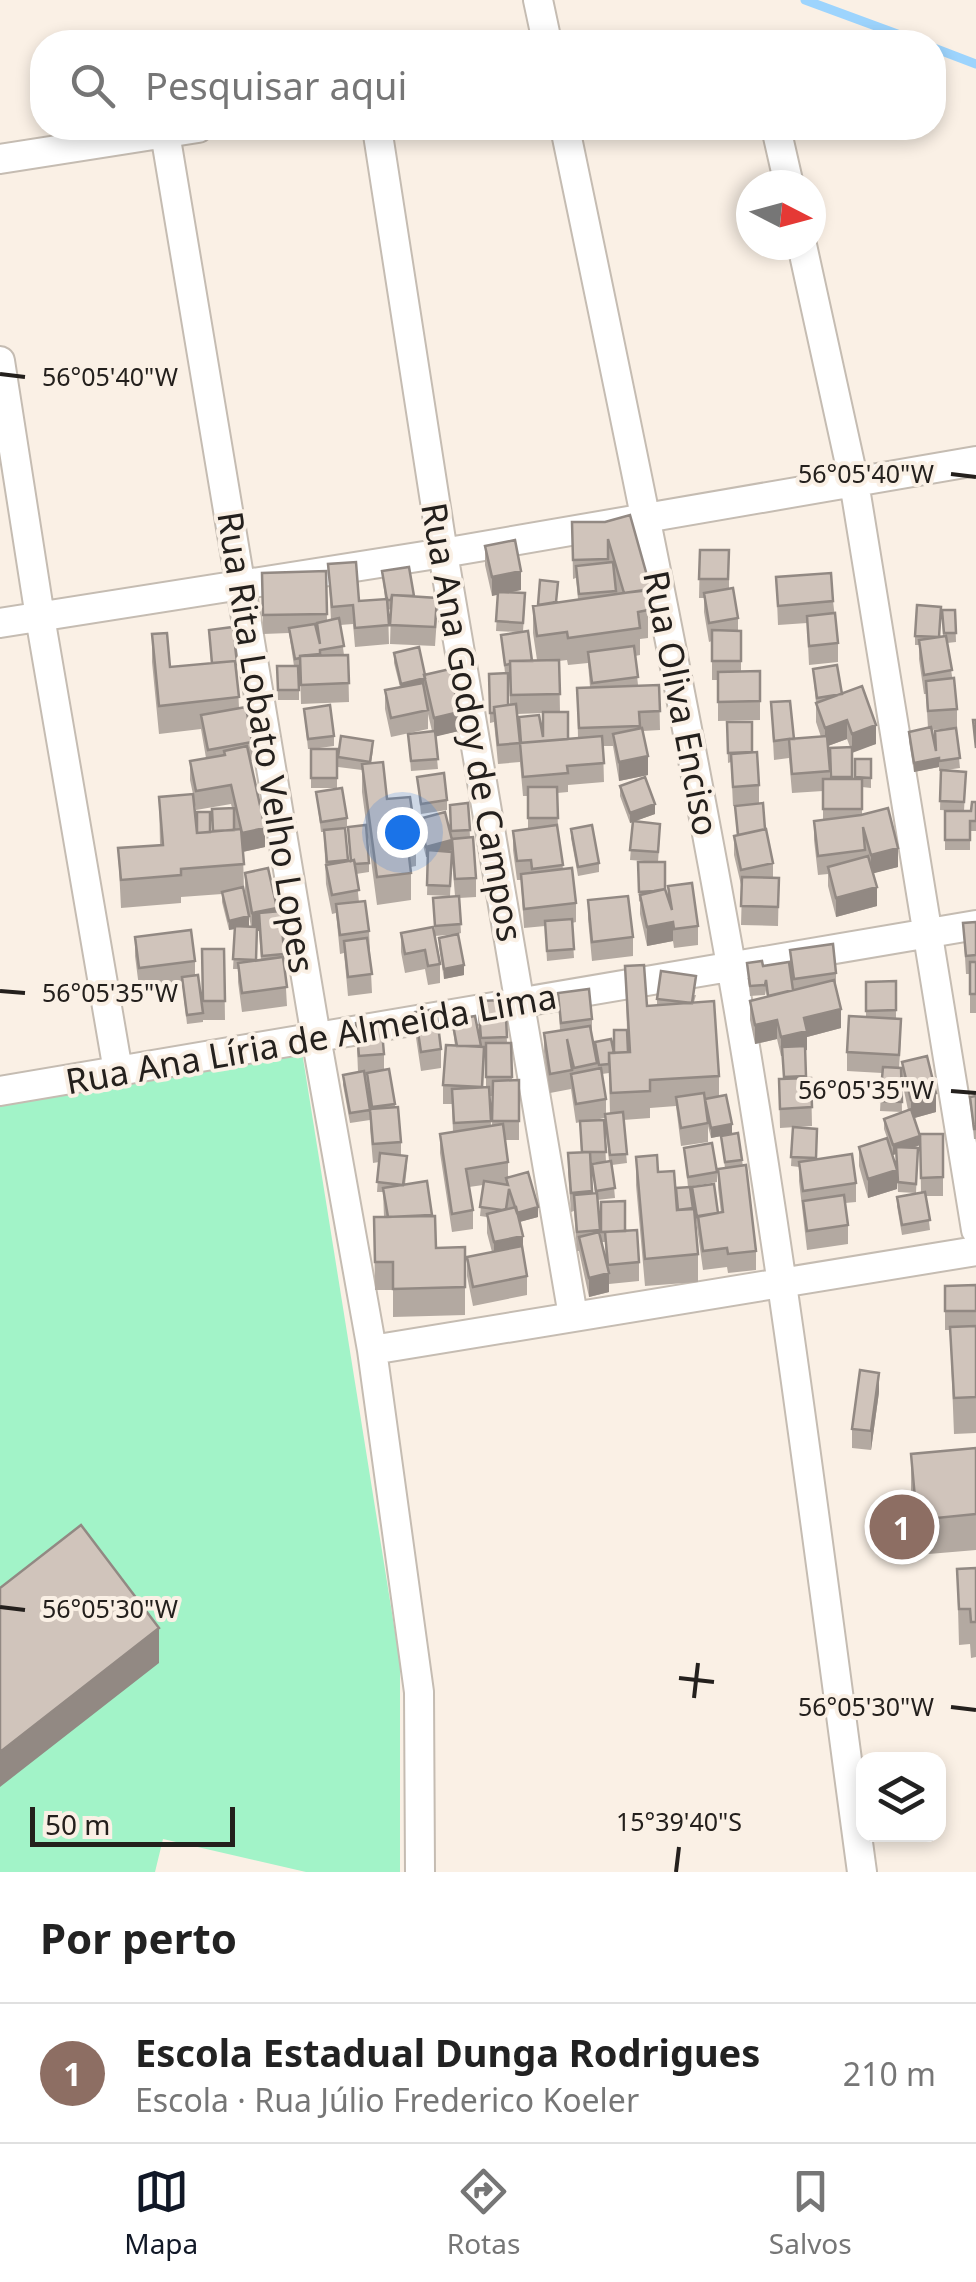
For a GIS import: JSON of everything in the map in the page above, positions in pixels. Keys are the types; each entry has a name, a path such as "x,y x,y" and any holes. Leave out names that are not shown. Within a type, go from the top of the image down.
{"street":[{"path":"538,0 544,30"},
{"path":"0,159 121,140"},
{"name":"Rua Rita Lobato Velho Lopes","path":"166,140 372,1350 419,1692 420,1872"},
{"name":"Rua Ana Godoy de Campos","path":"379,140 443,552 573,1316"},
{"name":"Rua Oliva Enciso","path":"568,140 647,518 731,967 782,1282 862,1872"},
{"path":"779,140 786,170"},
{"path":"805,260 854,482 976,1230"},
{"path":"0,361 118,1071"},
{"path":"0,623 976,461"},
{"name":"Rua Ana Líria de Almeida Lima","path":"0,1091 976,925"},
{"path":"372,1350 976,1251"}],"green space":[{"path":"302,1052 400,1663 400,1872 306,1872 163,1839 155,1872 0,1872 0,1103"}],"building":[{"path":"630,515 651,590 624,593 608,539 608,559 573,560 572,522 605,522"},
{"path":"515,540 521,571 492,577 485,546"},
{"path":"700,550 729,550 728,579 699,579"},
{"path":"356,562 359,601 387,599 389,625 355,628 353,605 332,607 328,564"},
{"path":"613,562 616,591 579,594 576,566"},
{"path":"409,567 414,596 392,595 387,600 382,571"},
{"path":"326,571 327,614 263,615 262,573"},
{"path":"831,573 833,601 778,606 776,577"},
{"path":"540,580 558,582 556,602 538,605"},
{"path":"733,588 738,618 709,623 704,593"},
{"path":"645,590 648,610 638,612 640,628 568,638 567,632 537,636 533,606"},
{"path":"498,592 525,593 523,623 496,621"},
{"path":"392,595 437,598 435,627 390,625"},
{"path":"917,605 941,607 939,637 915,636"},
{"path":"942,610 955,610 956,633 944,633"},
{"path":"835,613 838,643 809,646 807,616"},
{"path":"339,618 344,646 295,659 289,628 315,624 320,644 317,623"},
{"path":"233,627 237,663 212,663 209,630"},
{"path":"712,630 741,631 741,661 712,661"},
{"path":"528,631 532,661 510,661 505,665 501,635"},
{"path":"167,633 170,667 235,661 239,697 159,706 152,634"},
{"path":"946,636 952,670 924,675 919,640"},
{"path":"634,646 638,677 592,683 588,652"},
{"path":"419,647 425,678 401,684 394,653"},
{"path":"348,655 349,683 301,685 300,656"},
{"path":"559,660 560,694 511,695 510,661"},
{"path":"837,665 842,694 817,698 813,669"},
{"path":"277,666 298,666 299,690 278,690"},
{"path":"450,669 459,712 434,718 424,675"},
{"path":"760,671 760,701 718,702 718,672"},
{"path":"508,673 508,705 494,707 494,713 490,713 489,674"},
{"path":"954,678 957,709 928,711 926,681"},
{"path":"423,683 428,710 391,718 385,690"},
{"path":"659,685 660,711 639,712 640,726 579,728 577,688"},
{"path":"862,686 876,725 852,734 847,720 825,728 816,703"},
{"path":"790,701 794,739 827,736 830,771 792,774 789,739 774,741 771,702"},
{"path":"516,704 520,743 498,745 494,707"},
{"path":"330,705 334,736 308,739 304,709"},
{"path":"246,707 252,742 208,750 201,715"},
{"path":"543,712 568,712 568,739 521,743 519,717 539,715 543,737"},
{"path":"727,722 752,722 752,752 728,753"},
{"path":"931,727 936,751 935,731 956,728 960,758 914,763 909,732"},
{"path":"642,728 648,756 619,762 613,734"},
{"path":"435,731 438,759 411,761 408,734"},
{"path":"341,736 373,741 370,762 338,757"},
{"path":"602,736 604,763 567,766 568,773 523,777 520,743"},
{"path":"247,746 265,828 242,833 231,785 196,791 190,761 225,755 224,751"},
{"path":"852,747 852,777 831,777 830,748"},
{"path":"311,749 337,749 337,778 311,778"},
{"path":"757,752 759,785 733,787 731,754"},
{"path":"855,759 871,759 871,778 855,777"},
{"path":"383,762 387,799 410,797 416,838 407,840 411,873 377,877 362,764"},
{"path":"941,770 966,772 964,802 940,801"},
{"path":"444,773 447,800 421,804 417,777"},
{"path":"645,777 655,804 630,813 620,786"},
{"path":"823,779 862,779 862,809 823,809"},
{"path":"528,787 557,787 558,818 528,818"},
{"path":"342,788 347,818 321,822 316,792"},
{"path":"193,794 197,833 241,829 244,864 181,869 181,875 121,880 118,848 163,845 159,797"},
{"path":"972,802 976,802 976,821 970,821 970,840 945,840 945,811 971,811"},
{"path":"468,803 470,830 451,831 450,805"},
{"path":"763,803 765,829 738,835 735,806"},
{"path":"234,808 234,830 213,831 212,809"},
{"path":"888,808 898,848 871,855 863,827 865,850 818,856 814,821"},
{"path":"197,812 210,812 210,832 197,833"},
{"path":"445,812 452,840 426,847 419,819"},
{"path":"633,821 660,824 658,852 630,850"},
{"path":"366,825 369,863 355,864 351,861 348,827"},
{"path":"557,825 563,865 532,869 531,860 517,861 513,831"},
{"path":"592,825 599,863 578,867 571,829"},
{"path":"345,828 348,860 327,862 324,830"},
{"path":"766,829 773,863 741,870 734,836"},
{"path":"473,837 476,878 455,879 452,839"},
{"path":"428,850 452,852 450,886 427,885"},
{"path":"868,856 877,887 836,898 828,867"},
{"path":"354,860 359,890 332,895 326,865"},
{"path":"638,862 665,862 665,889 639,892"},
{"path":"268,868 277,908 252,913 245,873"},
{"path":"572,868 576,903 524,909 521,874"},
{"path":"742,877 779,878 778,907 741,906"},
{"path":"692,883 698,926 674,929 673,922 647,927 640,895 665,889 672,910 668,886"},
{"path":"243,887 249,916 229,921 222,892"},
{"path":"459,896 461,924 435,926 433,898"},
{"path":"628,896 633,937 592,942 588,900"},
{"path":"365,901 369,931 340,935 336,904"},
{"path":"281,911 284,954 262,956 259,913"},
{"path":"572,919 574,949 547,951 545,921"},
{"path":"976,922 976,955 966,956 963,923"},
{"path":"235,926 257,927 256,960 233,959"},
{"path":"433,927 440,964 428,966 425,950 405,954 401,933"},
{"path":"191,930 195,961 139,968 135,937"},
{"path":"458,934 464,965 444,969 439,938"},
{"path":"367,938 372,974 348,977 344,941"},
{"path":"833,944 836,973 794,979 790,950"},
{"path":"202,949 224,949 225,1001 203,1001"},
{"path":"283,957 287,987 242,993 238,963"},
{"path":"762,961 763,966 789,962 793,990 768,996 766,980 765,985 750,986 747,963"},
{"path":"970,962 976,962 976,994 970,994"},
{"path":"644,965 647,1006 714,1001 719,1076 650,1080 650,1091 611,1093 609,1053 630,1052 625,966"},
{"path":"661,971 696,976 692,1003 657,999"},
{"path":"198,975 203,1013 187,1015 182,977"},
{"path":"834,980 841,1009 804,1018 807,1031 781,1037 777,1020 755,1025 750,1001"},
{"path":"896,981 896,1010 866,1011 866,982"},
{"path":"589,989 592,1019 561,1023 558,993"},
{"path":"505,1000 507,1037 481,1038 478,1001"},
{"path":"436,1009 441,1049 421,1052 415,1012"},
{"path":"475,1016 481,1046 457,1046 452,1020"},
{"path":"849,1016 901,1019 899,1055 847,1052"},
{"path":"381,1020 384,1054 359,1056 356,1023"},
{"path":"590,1026 597,1063 574,1068 567,1039 572,1070 550,1074 544,1033"},
{"path":"614,1030 627,1030 628,1052 614,1053"},
{"path":"611,1039 614,1053 609,1053 609,1064 599,1065 595,1042"},
{"path":"486,1043 511,1043 512,1077 486,1077"},
{"path":"446,1045 484,1047 482,1087 443,1085"},
{"path":"805,1046 806,1076 784,1077 782,1047"},
{"path":"927,1056 936,1093 911,1100 902,1062"},
{"path":"883,1067 901,1068 902,1102 880,1101"},
{"path":"601,1068 606,1099 576,1104 571,1074"},
{"path":"389,1069 395,1104 372,1107 367,1073"},
{"path":"364,1071 370,1110 350,1113 343,1075"},
{"path":"811,1078 812,1107 780,1109 779,1079"},
{"path":"519,1080 519,1121 492,1121 493,1081"},
{"path":"489,1087 491,1121 454,1123 452,1089"},
{"path":"704,1093 708,1123 681,1128 676,1097"},
{"path":"726,1095 732,1124 711,1128 705,1099"},
{"path":"976,1096 976,1129 974,1129 970,1097"},
{"path":"398,1107 401,1142 373,1144 370,1109"},
{"path":"911,1109 920,1136 893,1145 884,1119"},
{"path":"623,1112 627,1154 610,1155 605,1114"},
{"path":"604,1120 606,1152 582,1152 580,1121"},
{"path":"503,1124 508,1162 466,1169 473,1210 452,1214 440,1134"},
{"path":"793,1127 817,1129 816,1158 791,1157"},
{"path":"738,1133 742,1160 725,1162 721,1136"},
{"path":"920,1134 943,1134 943,1177 921,1178"},
{"path":"887,1138 897,1170 868,1179 859,1147"},
{"path":"712,1143 717,1172 688,1177 684,1148"},
{"path":"896,1147 918,1148 916,1184 898,1182"},
{"path":"590,1152 592,1191 571,1193 568,1153"},
{"path":"380,1153 407,1156 403,1185 377,1182"},
{"path":"852,1154 856,1183 803,1191 799,1162"},
{"path":"657,1155 658,1172 674,1171 677,1210 694,1208 698,1254 645,1259 636,1157"},
{"path":"611,1161 615,1188 596,1191 592,1164"},
{"path":"746,1165 756,1251 703,1251 698,1216 723,1212 718,1169"},
{"path":"528,1172 538,1207 517,1213 509,1189 506,1209 480,1207 484,1181 508,1185 506,1178"},
{"path":"427,1181 432,1215 388,1217 383,1188"},
{"path":"714,1184 718,1213 697,1217 692,1187"},
{"path":"690,1187 693,1209 678,1210 676,1188"},
{"path":"925,1192 930,1220 902,1225 897,1197"},
{"path":"597,1193 600,1230 577,1232 574,1195"},
{"path":"844,1195 848,1225 807,1231 803,1201"},
{"path":"625,1201 625,1231 601,1232 601,1202"},
{"path":"516,1207 523,1236 494,1242 487,1214"},
{"path":"435,1216 436,1248 465,1247 465,1287 393,1289 393,1262 375,1262 374,1217"},
{"path":"637,1230 639,1262 608,1265 605,1232"},
{"path":"599,1232 609,1273 589,1278 579,1237"},
{"path":"522,1246 527,1276 473,1287 467,1257"},
{"path":"976,1285 976,1311 945,1311 945,1286"},
{"path":"976,1326 976,1397 954,1398 950,1327"},
{"path":"860,1370 879,1373 871,1431 852,1429"},
{"path":"976,1448 976,1514 917,1520 911,1454"},
{"path":"81,1525 159,1628 0,1752 0,1588"},
{"path":"976,1568 976,1622 971,1622 970,1609 959,1609 957,1569"}],"waterway":[{"path":"805,0 886,30"},
{"path":"946,53 976,64"}],"place":[{"name":"Escola Estadual Dunga Rodrigues","path":"902,1527"}]}
